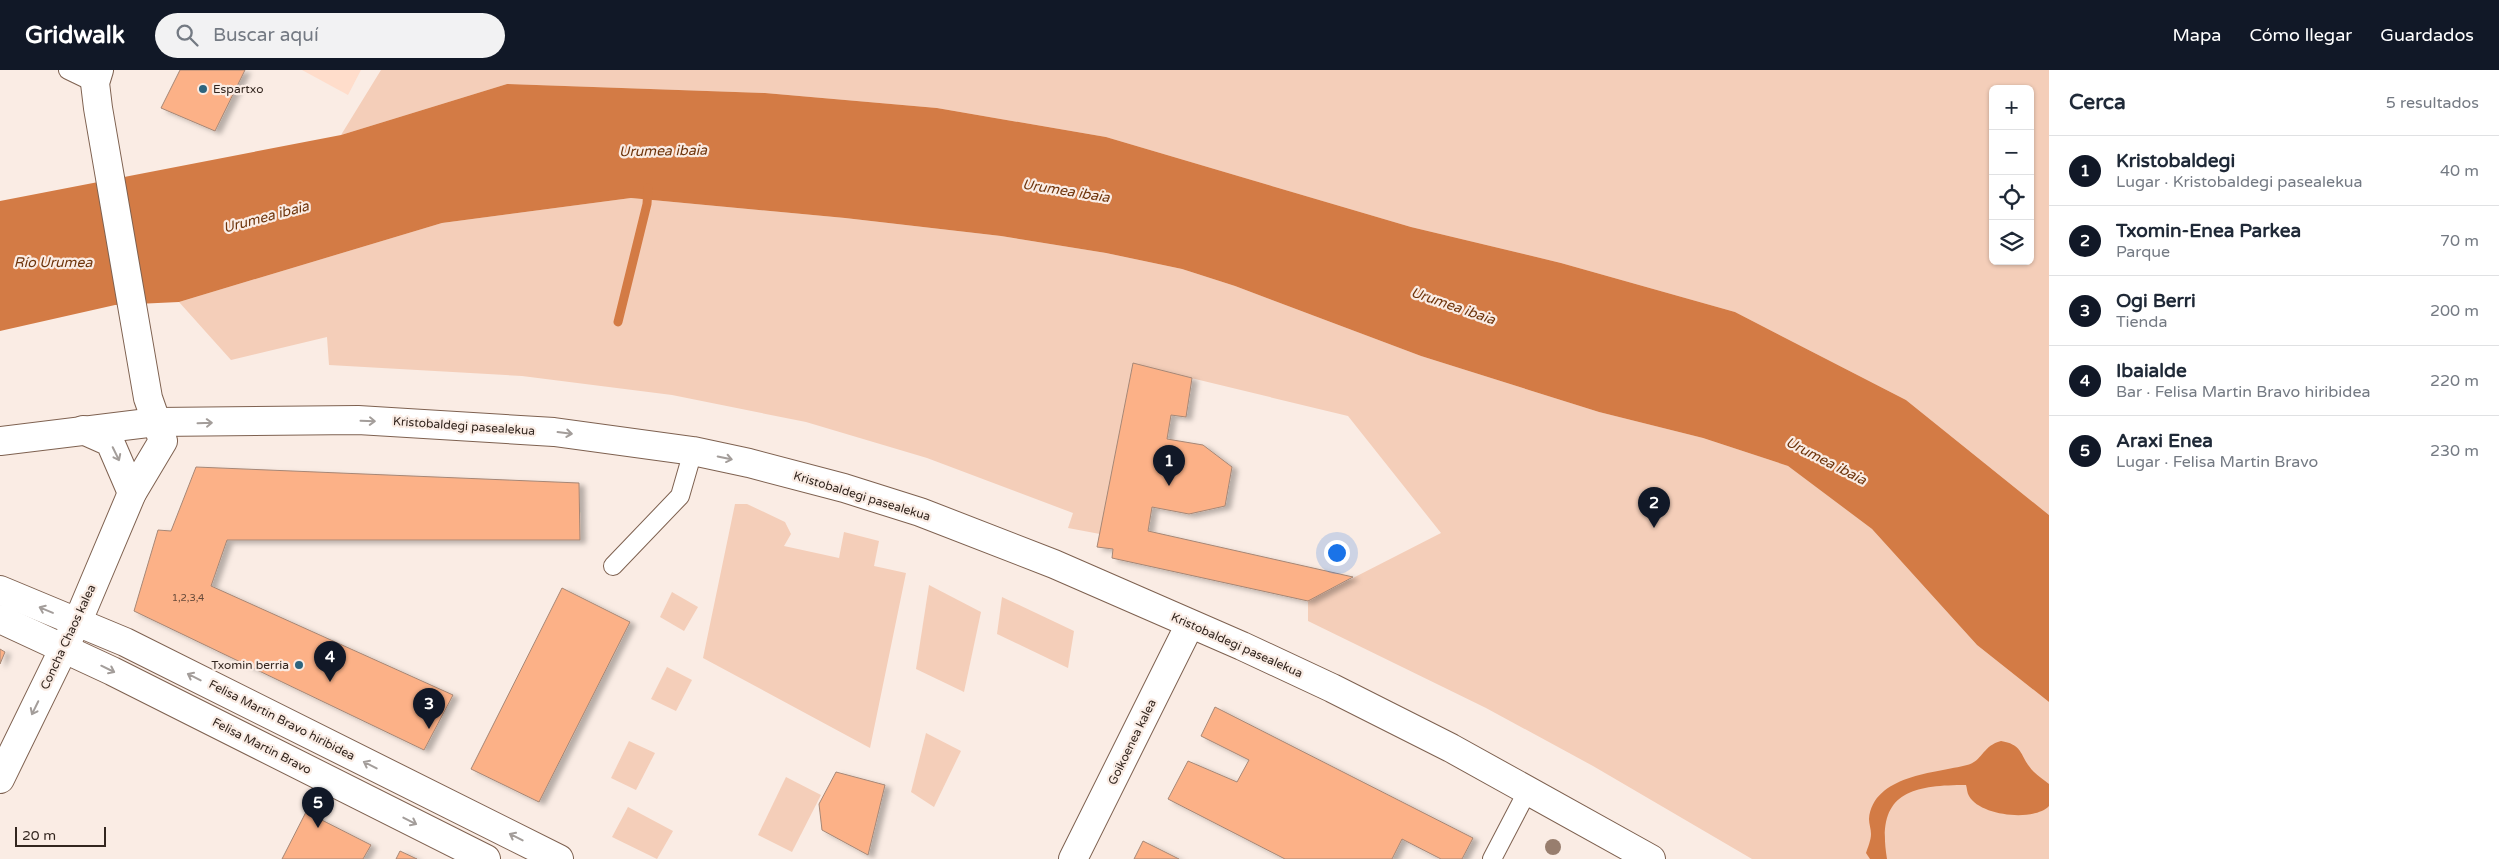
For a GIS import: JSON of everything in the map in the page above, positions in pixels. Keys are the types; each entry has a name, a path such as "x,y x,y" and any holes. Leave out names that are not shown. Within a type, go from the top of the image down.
{"street":[{"path":"97,87 148,398 156,422"},
{"name":"Kristobaldegi pasealekua","path":"0,441 156,422 358,420 455,424 554,432 693,451 844,488 920,512 1054,564 1332,688 1451,748 1651,859"},
{"name":"Concha Chaos kalea","path":"0,779 76,623 132,493 163,441 156,422"},
{"path":"83,430 110,442 132,493"},
{"name":"Felisa Martin Bravo hiribidea","path":"0,590 125,642 560,859"},
{"name":"Felisa Martin Bravo","path":"0,619 64,648 486,859"},
{"name":"Goikoenea kalea","path":"1073,859 1190,624"}],"lane":[{"path":"68,70 97,87"},
{"path":"613,566 680,496 693,451"},
{"path":"1492,859 1528,790"}],"shaded area":[{"path":"302,70 361,70 348,95"},
{"path":"381,70 2049,70 2049,515 1906,400 1735,312 1561,263 1411,227 1106,137 937,108 765,93 507,84 341,135"},
{"path":"631,198 845,218 1001,236 1106,253 1182,269 1235,286 1421,356 1599,412 1703,438 1788,466 1872,529 1977,645 2049,702 2049,859 1752,859 1593,766 1486,708 1308,621 1308,601 1441,533 1348,416 1133,364 1100,534 1068,528 1073,513 927,458 806,422 672,395 522,376 329,365 327,337 231,360 179,302 442,223"},
{"path":"735,504 747,504 785,522 791,534 784,546 839,558 844,532 879,541 874,566 906,573 870,748 703,658"},
{"path":"929,585 981,612 964,692 916,669"},
{"path":"672,592 698,607 684,631 660,617"},
{"path":"1002,597 1074,631 1068,668 997,634"},
{"path":"667,667 692,680 676,711 651,699"},
{"path":"926,733 961,751 934,807 911,792"},
{"path":"629,741 655,753 636,790 611,778"},
{"path":"786,777 821,795 792,852 758,835"},
{"path":"628,807 673,831 657,859 612,837"}],"water":[{"path":"507,84 765,93 937,108 1106,137 1411,227 1561,263 1735,312 1906,400 2049,515 2049,702 1977,645 1872,529 1788,466 1703,438 1599,412 1421,356 1235,286 1182,269 1106,253 1001,236 845,218 631,198 442,223 179,302 115,305 0,331 0,201 341,135"},
{"path":"2001,741 2014,745 2021,752 2029,767 2049,784 2049,806 2042,811 2032,814 2008,814 1995,812 1975,803 1968,795 1966,785 1928,787 1913,791 1901,798 1892,807 1887,820 1885,837 1887,859 1870,859 1866,853 1871,836 1869,819 1873,804 1882,793 1908,778 1972,763 1990,746"}],"building":[{"name":"Espartxo","path":"180,70 245,70 215,131 161,108"},
{"path":"1133,363 1192,378 1186,417 1171,415 1167,439 1203,445 1232,467 1225,506 1189,514 1152,507 1148,531 1353,577 1308,601 1112,558 1113,549 1097,547"},
{"path":"196,467 579,483 580,540 227,540 211,586 453,695 424,750 134,611 158,530 171,531"},
{"path":"562,588 630,622 539,802 471,769"},
{"path":"0,649 5,652 0,664"},
{"path":"1215,707 1473,838 1462,859 1441,859 1402,839 1392,859 1285,859 1168,799 1188,761 1237,782 1249,760 1201,736"},
{"path":"836,772 885,785 868,855 822,830 819,804"},
{"path":"306,812 371,845 363,859 282,859"},
{"path":"1143,841 1179,859 1134,859"},
{"path":"400,851 417,859 396,859"}],"waterway":[{"path":"618,322 647,204 648,188"}],"place":[{"name":"Espartxo","path":"203,89"},
{"name":"Kristobaldegi","path":"1169,486"},
{"name":"Txomin-Enea Parkea","path":"1654,528"},
{"name":"Txomin berria","path":"299,665"},
{"name":"Ibaialde","path":"330,682"},
{"name":"Ogi Berri","path":"429,729"},
{"name":"Araxi Enea","path":"318,828"}],"water label":[{"name":"Urumea ibaia","path":"663,151"},
{"name":"Urumea ibaia","path":"1066,191"},
{"name":"Urumea ibaia","path":"266,217"},
{"name":"Río Urumea","path":"53,262"},
{"name":"Urumea ibaia","path":"1453,306"},
{"name":"Urumea ibaia","path":"1826,461"}]}
